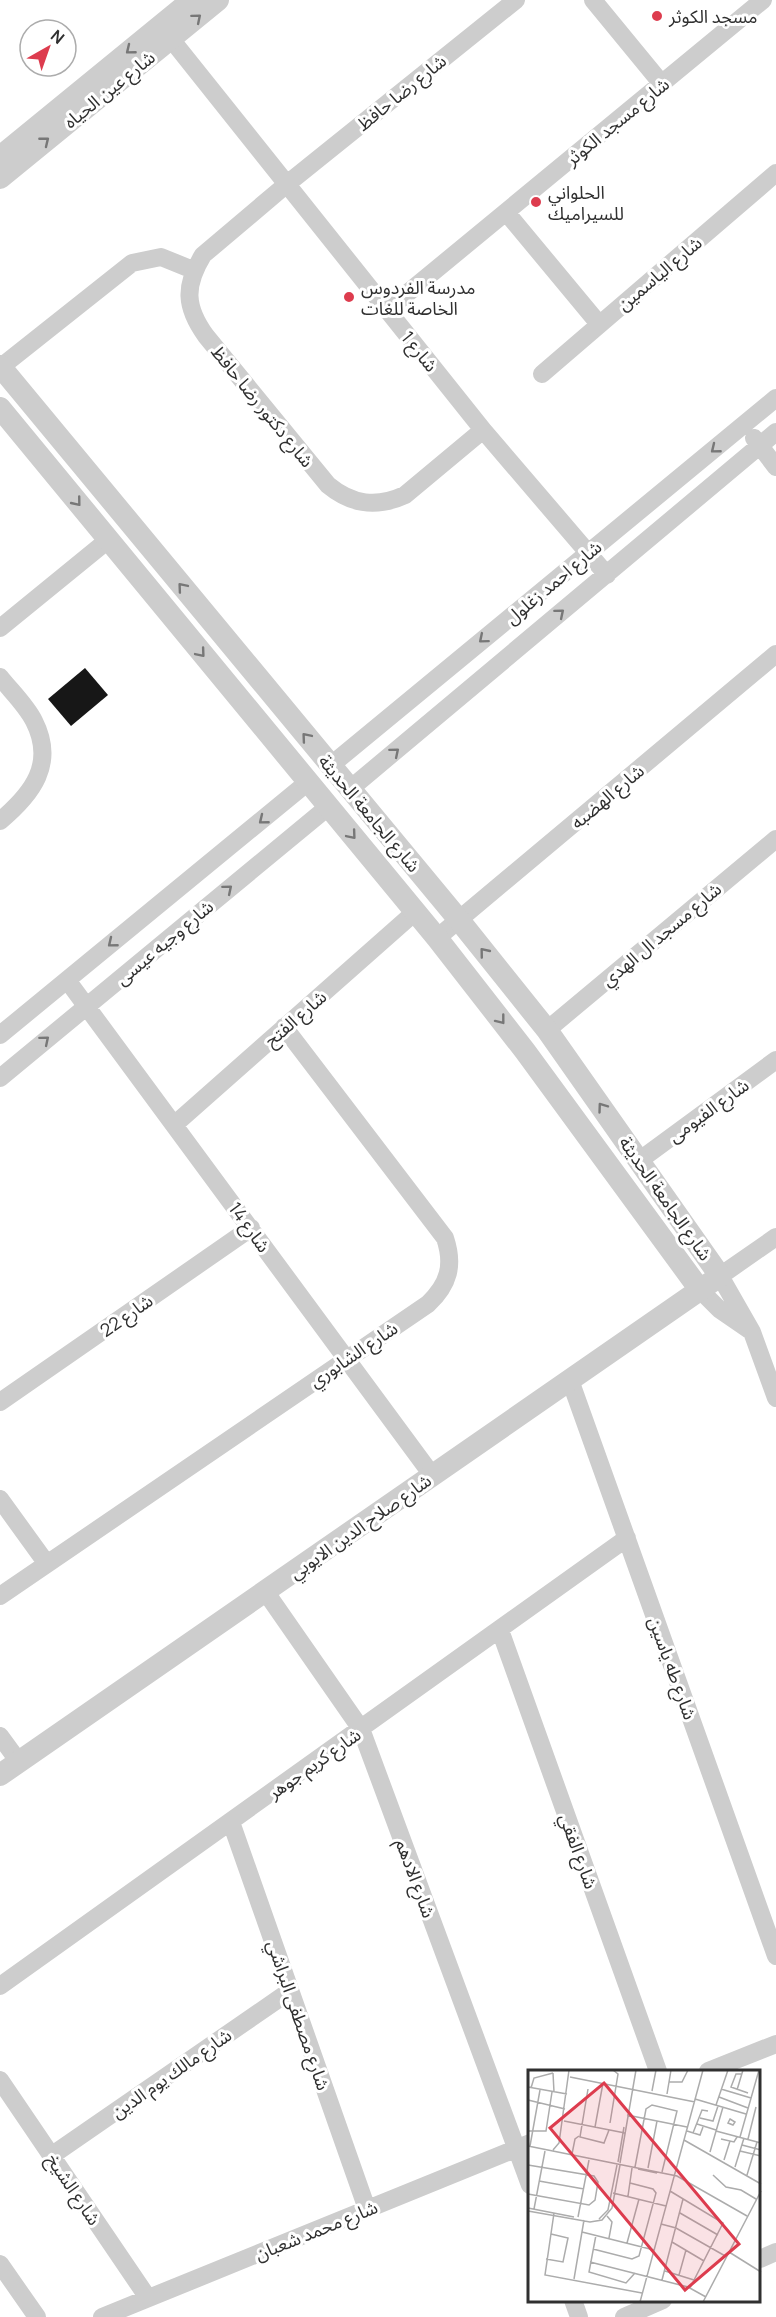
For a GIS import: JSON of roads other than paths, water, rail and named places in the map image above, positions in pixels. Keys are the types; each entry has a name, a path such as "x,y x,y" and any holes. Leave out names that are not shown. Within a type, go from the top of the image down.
{"street":[{"name":"شارع عين الحياه","path":"0,156 192,0"},
{"name":"شارع عين الحياه","path":"0,178 218,0"},
{"name":"شارع رضا حافظ","path":"287,184 516,0"},
{"path":"593,0 662,84"},
{"name":"شارع مسجد الكوثر","path":"387,310 764,0"},
{"name":"شارع 1","path":"171,39 483,430 607,575"},
{"name":"شارع الياسمين","path":"542,374 776,173"},
{"path":"1,367 132,263 161,257 194,270 203,255 287,184"},
{"path":"506,212 599,324"},
{"name":"شارع دكتور رضا حافظ","path":"194,270 189,287 190,305 196,322 328,485 338,494 365,504 392,501 405,495 483,430"},
{"name":"شارع الجامعة الحديثة","path":"1,367 459,920 547,1030 720,1276"},
{"name":"شارع احمد زغلول","path":"330,766 776,398"},
{"name":"شارع الجامعة الحديثة","path":"0,408 437,938 525,1051 700,1290"},
{"path":"743,425 776,467"},
{"name":"شارع احمد زغلول","path":"350,789 776,432"},
{"path":"52,471 73,456"},
{"path":"0,628 108,540"},
{"name":"شارع الهضبه","path":"437,938 776,654"},
{"path":"0,677 34,719 40,734 42,751 41,767 32,789 16,808 0,821"},
{"name":"شارع وجيه عيسى","path":"0,1035 308,783"},
{"name":"شارع وجيه عيسى","path":"0,1078 328,807"},
{"name":"شارع مسجد ال الهدي","path":"547,1030 776,839"},
{"name":"شارع الفتح","path":"174,1125 415,912"},
{"name":"شارع 14","path":"68,980 432,1475"},
{"name":"شارع الشابوري","path":"0,1596 428,1304 439,1293 450,1267 450,1252 445,1238 284,1027"},
{"name":"شارع الفيومى","path":"640,1160 776,1060"},
{"name":"شارع 22","path":"0,1402 251,1228"},
{"path":"776,1237 720,1276 752,1332 776,1398"},
{"name":"شارع صلاح الدين الايوبي","path":"0,1775 720,1276"},
{"path":"700,1290 724,1314 752,1332"},
{"name":"شارع طه ياسين","path":"570,1380 776,1956"},
{"path":"0,1499 47,1564"},
{"name":"شارع كريم جوهر","path":"0,1986 627,1538"},
{"name":"شارع الادهم","path":"265,1591 361,1729 523,2146 528,2174"},
{"name":"شارع الفقي","path":"500,1630 658,2070"},
{"path":"0,1736 19,1762"},
{"name":"شارع مصطفى البراشي","path":"231,1822 367,2209"},
{"name":"شارع مالك يوم الدين","path":"51,2156 290,1991"},
{"path":"711,2070 776,2044"},
{"name":"شارع الشيخ","path":"0,2080 147,2298"},
{"name":"شارع محمد شعبان","path":"102,2317 523,2146"},
{"path":"761,2258 776,2252"},
{"path":"0,2264 37,2317"},
{"path":"573,2302 579,2317"},
{"path":"632,2315 661,2302"}],"place":[{"name":"مسجد الكوثر","path":"657,16"},
{"name":"الحلواني للسيراميك","path":"536,202"},
{"name":"مدرسة الفردوس الخاصة للغات","path":"349,297"}]}
